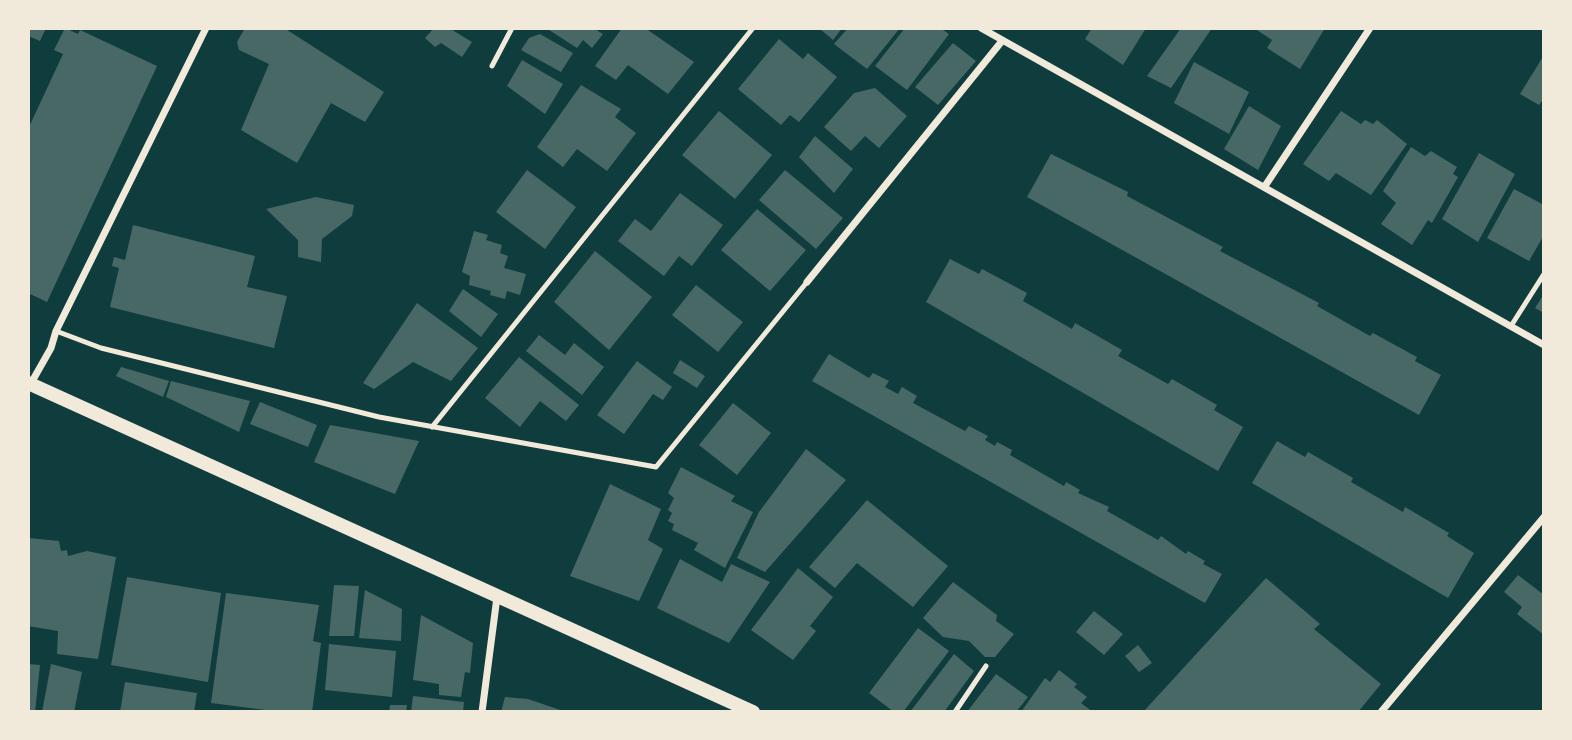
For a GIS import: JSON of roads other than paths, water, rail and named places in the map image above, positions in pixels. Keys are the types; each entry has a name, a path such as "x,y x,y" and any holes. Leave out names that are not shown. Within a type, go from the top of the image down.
{"main road":[{"path":"29,386 753,712"}],"street":[{"path":"29,386 51,348 56,331 206,28"},
{"path":"981,28 1544,345"},
{"path":"1265,186 1370,28"},
{"path":"807,282 1002,41"},
{"path":"1381,712 1544,517"},
{"path":"482,712 497,596"}],"lane":[{"path":"492,66 512,28"},
{"path":"432,427 753,28"},
{"path":"1511,326 1544,274"},
{"path":"56,331 101,348 432,427 656,467 807,282"},
{"path":"955,712 986,666"}]}
